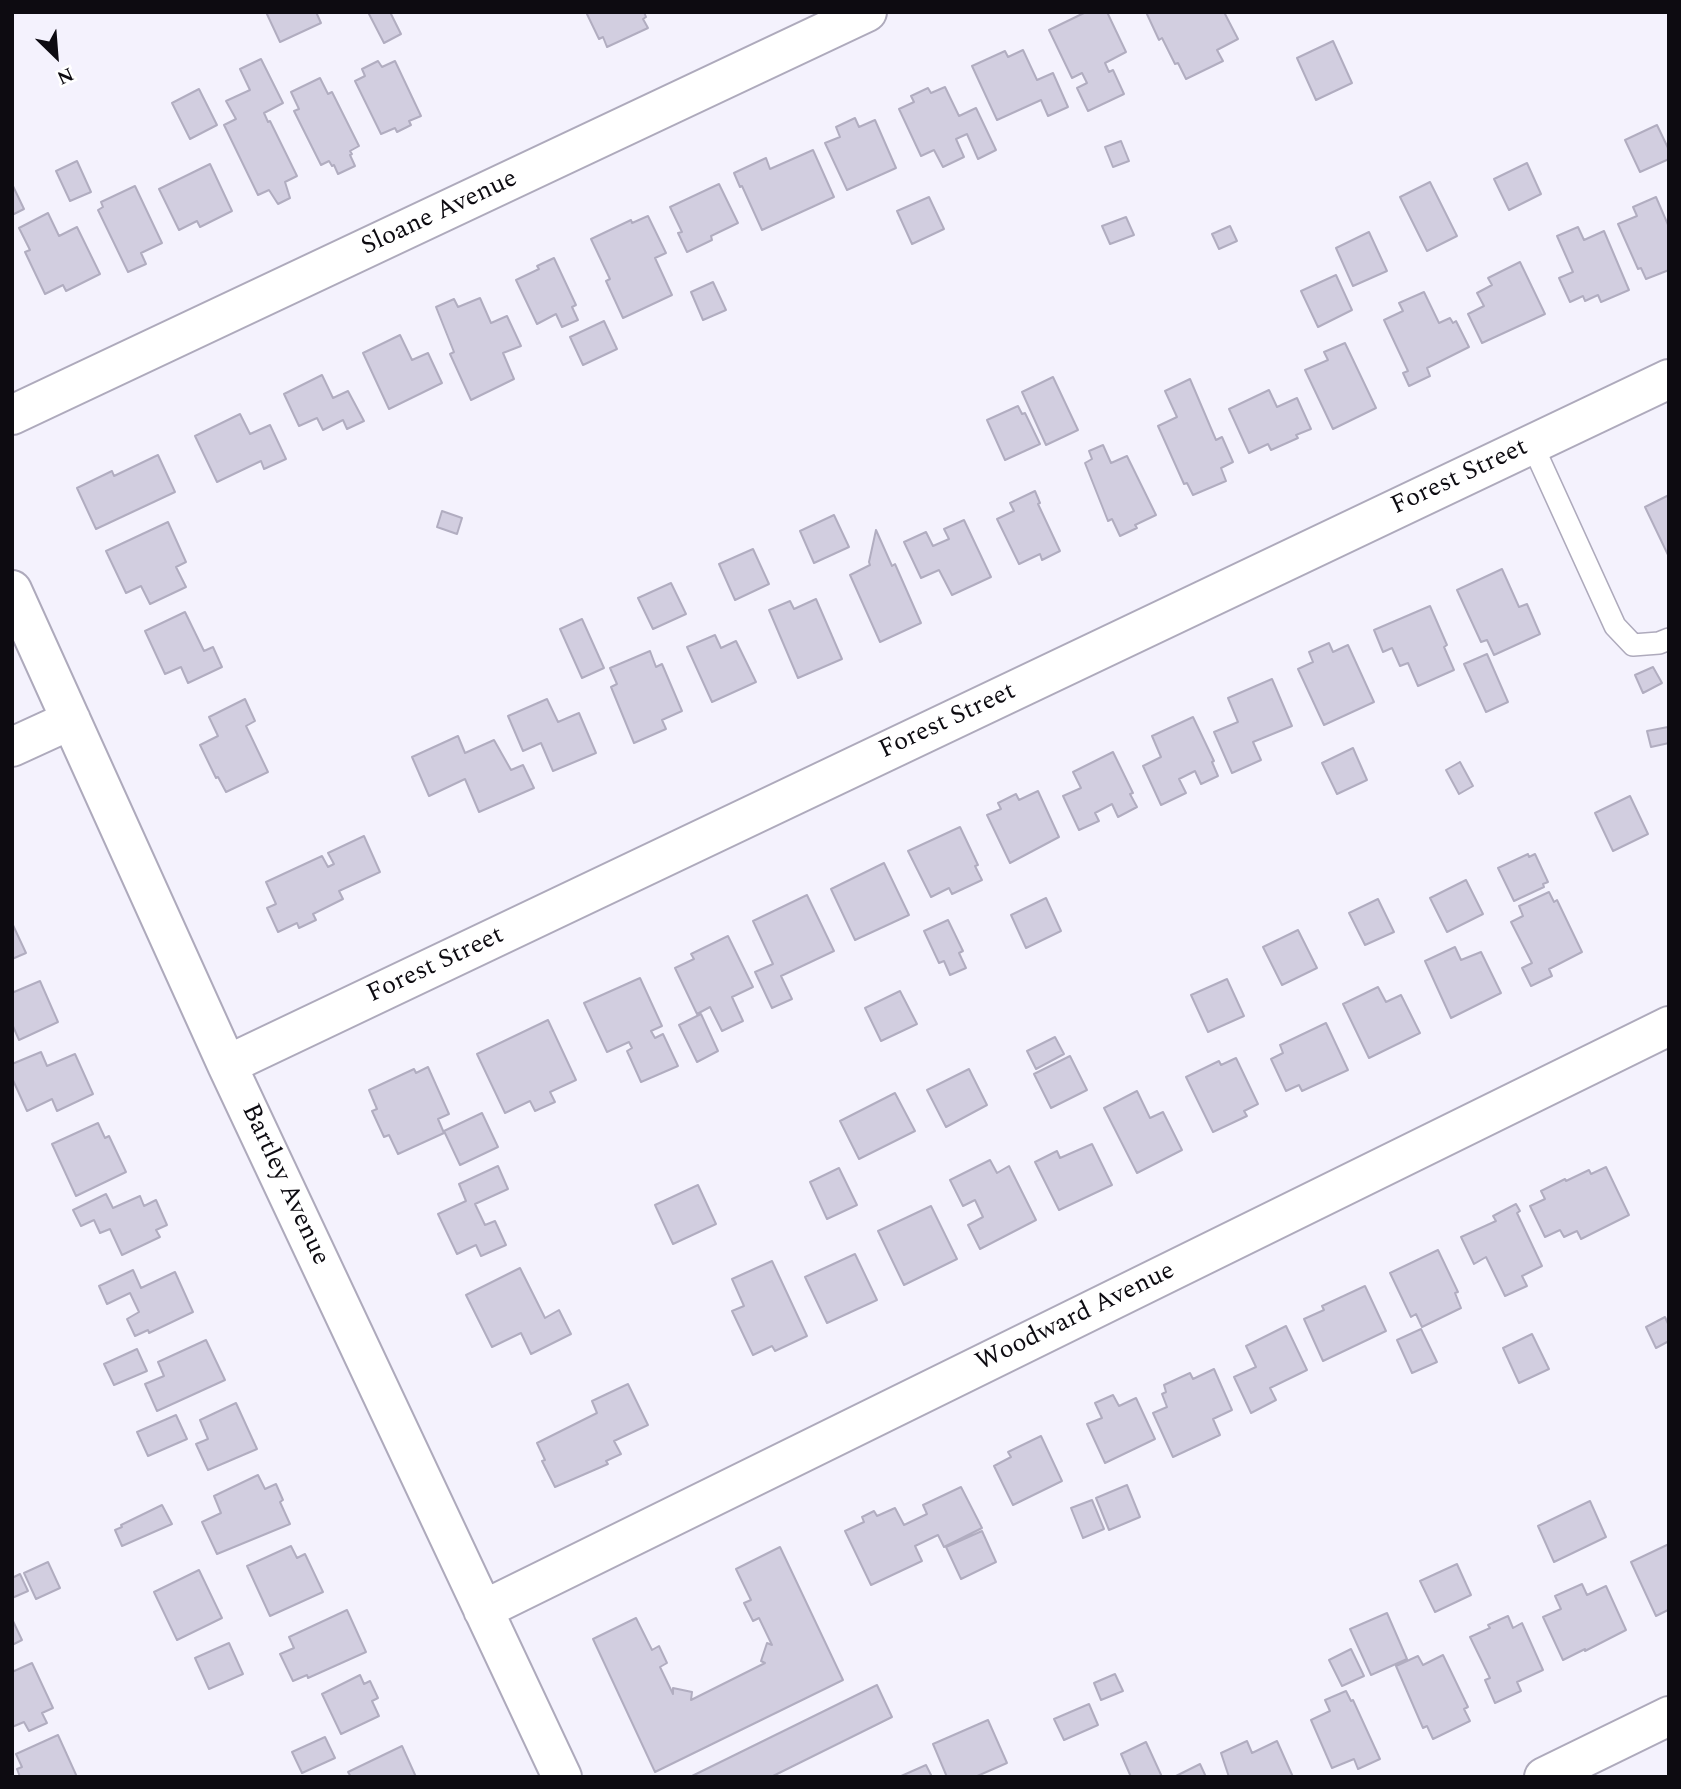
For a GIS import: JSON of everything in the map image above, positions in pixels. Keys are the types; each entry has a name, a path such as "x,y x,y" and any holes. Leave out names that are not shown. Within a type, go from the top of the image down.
{"street":[{"name":"Sloane Avenue","path":"12,415 867,12"},
{"name":"Forest Street","path":"227,1065 1669,379"},
{"name":"Bartley Avenue","path":"12,590 227,1065 562,1777"},
{"path":"12,747 71,720"},
{"name":"Woodward Avenue","path":"483,1610 1669,1026"},
{"path":"1544,1777 1669,1716"}],"lane":[{"path":"1532,444 1615,626 1633,645 1659,643 1669,639"}],"building":[{"path":"266,12 316,12 321,23 280,42"},
{"path":"390,12 401,34 384,43 369,14"},
{"path":"586,12 644,12 646,17 643,19 648,28 607,47 603,37 599,39"},
{"path":"1086,12 1107,12 1126,52 1105,63 1109,72 1113,70 1124,94 1088,111 1077,88 1087,83 1082,73 1072,78 1049,30"},
{"path":"1146,12 1224,12 1238,39 1217,50 1223,61 1186,79 1162,38 1159,40"},
{"path":"1333,41 1352,83 1316,100 1297,58"},
{"path":"1023,50 1037,80 1053,73 1068,107 1048,116 1041,100 997,120 972,66 1005,51 1008,57"},
{"path":"261,59 283,103 264,113 297,176 285,182 290,198 278,204 269,190 258,195 224,125 236,119 226,101 250,90 240,69"},
{"path":"378,61 382,67 395,61 421,116 409,121 411,125 397,132 395,128 381,134 355,81 365,76 362,69"},
{"path":"320,78 328,94 332,92 359,146 350,151 355,166 338,174 329,161 321,165 294,111 299,109 291,92"},
{"path":"945,87 959,116 976,108 996,150 978,159 967,134 956,139 964,157 943,167 934,150 921,156 899,109 914,102 911,96 928,88 931,93"},
{"path":"199,89 217,125 190,139 172,103"},
{"path":"855,118 859,127 875,120 896,168 847,190 825,143 840,137 836,127"},
{"path":"1657,125 1669,150 1669,159 1640,172 1625,140"},
{"path":"1121,141 1129,161 1113,167 1105,147"},
{"path":"813,150 834,197 762,230 734,173 766,158 770,169"},
{"path":"77,161 91,192 70,201 56,171"},
{"path":"1527,163 1541,194 1509,210 1494,179"},
{"path":"210,164 232,211 200,227 197,221 179,230 159,189"},
{"path":"1430,182 1457,236 1427,251 1400,197"},
{"path":"12,184 24,209 12,215"},
{"path":"719,184 738,223 687,252 678,233 682,232 670,207"},
{"path":"135,186 162,243 141,253 146,264 128,272 98,210 103,207 101,202"},
{"path":"929,197 944,229 912,244 897,211"},
{"path":"1656,197 1669,227 1669,270 1646,279 1641,268 1638,269 1618,224 1637,216 1633,207"},
{"path":"48,213 59,236 77,227 100,274 66,291 63,285 45,294 25,252 30,250 19,228"},
{"path":"648,216 666,253 655,258 672,295 623,318 606,281 610,279 591,239 631,220 632,223"},
{"path":"1126,217 1134,235 1110,244 1102,226"},
{"path":"1230,226 1237,241 1219,249 1212,234"},
{"path":"1578,227 1584,240 1604,231 1629,290 1601,302 1598,295 1585,301 1583,296 1570,302 1559,278 1573,272 1557,236"},
{"path":"1369,232 1387,271 1353,286 1336,248"},
{"path":"554,258 576,305 572,307 578,320 562,327 556,314 537,324 516,280"},
{"path":"1520,262 1545,314 1482,343 1468,314 1484,306 1477,293 1492,285 1488,278"},
{"path":"1336,275 1352,310 1318,327 1301,291"},
{"path":"713,282 726,310 703,320 691,292"},
{"path":"1424,292 1439,323 1450,318 1453,323 1456,321 1469,347 1427,368 1430,376 1409,386 1403,373 1408,371 1384,320 1403,311 1399,303"},
{"path":"480,298 491,323 507,316 521,346 503,353 514,379 471,400 450,354 454,352 436,307 454,299 458,307"},
{"path":"604,321 617,349 583,365 570,337"},
{"path":"400,335 412,360 428,353 442,383 389,409 363,353"},
{"path":"1345,343 1376,408 1333,429 1305,370 1328,360 1324,352"},
{"path":"322,375 333,398 348,391 364,421 347,429 343,420 323,430 317,418 299,426 284,394"},
{"path":"1053,377 1078,430 1046,445 1022,392"},
{"path":"1190,379 1216,440 1222,437 1233,462 1221,468 1226,481 1193,495 1187,483 1184,484 1158,426 1177,417 1165,391"},
{"path":"1269,390 1277,407 1297,398 1311,429 1271,450 1268,444 1249,453 1229,409"},
{"path":"1018,406 1022,414 1025,413 1040,444 1005,460 987,420"},
{"path":"240,414 250,434 270,425 286,459 264,469 261,461 217,482 195,436"},
{"path":"1103,445 1111,463 1127,456 1156,515 1120,536 1112,519 1108,521 1085,463 1092,459 1089,451"},
{"path":"158,455 175,492 96,529 77,488 112,471 114,476"},
{"path":"1035,491 1040,503 1038,504 1060,551 1042,560 1040,554 1019,564 997,519 1014,511 1010,503"},
{"path":"1669,495 1669,557 1645,507"},
{"path":"442,511 462,518 457,534 437,527"},
{"path":"834,515 849,547 814,563 800,531"},
{"path":"964,520 991,577 952,595 939,570 921,578 904,542 926,532 933,546 949,539 944,529"},
{"path":"168,522 186,562 176,567 186,587 150,604 141,586 126,593 106,551"},
{"path":"876,530 892,566 895,564 921,623 880,642 850,575 870,565"},
{"path":"753,549 769,584 735,600 719,564"},
{"path":"1502,569 1519,607 1527,604 1540,634 1494,655 1487,640 1481,642 1457,590"},
{"path":"671,583 686,614 653,629 638,598"},
{"path":"816,599 842,659 798,678 769,610 790,601 794,609"},
{"path":"1430,606 1447,645 1444,647 1454,670 1418,686 1408,663 1400,666 1392,648 1383,652 1374,630"},
{"path":"185,612 204,651 213,647 222,667 188,683 181,667 165,674 145,631"},
{"path":"582,619 604,668 582,678 560,629"},
{"path":"715,635 721,648 736,641 756,682 712,702 687,647"},
{"path":"1329,643 1333,652 1348,645 1374,702 1324,725 1298,669 1313,662 1309,652"},
{"path":"650,651 656,667 662,664 682,711 662,720 666,729 634,743 611,687 617,684 610,668"},
{"path":"1487,654 1508,702 1486,712 1464,664"},
{"path":"1653,667 1662,683 1643,693 1635,675"},
{"path":"1272,679 1292,726 1253,742 1261,760 1232,773 1214,732 1238,722 1228,698"},
{"path":"245,699 255,721 246,726 268,772 226,792 200,745 218,736 209,717"},
{"path":"547,699 558,722 579,713 596,753 553,771 541,743 523,751 508,716"},
{"path":"1193,717 1214,761 1212,762 1218,776 1201,784 1195,771 1179,779 1186,793 1161,805 1143,766 1161,757 1152,736"},
{"path":"1668,727 1669,743 1651,747 1647,731"},
{"path":"458,736 465,753 494,740 511,770 523,765 534,788 479,812 465,779 429,796 412,757"},
{"path":"1353,748 1367,780 1337,794 1322,763"},
{"path":"1113,752 1137,807 1118,817 1112,804 1095,813 1099,821 1079,830 1063,796 1081,788 1073,772"},
{"path":"1460,762 1473,786 1459,794 1446,770"},
{"path":"1038,791 1059,837 1010,863 987,815 1001,809 998,803 1016,794 1019,800"},
{"path":"1630,796 1648,834 1613,851 1595,813"},
{"path":"960,827 982,880 952,894 949,888 931,897 908,851"},
{"path":"364,836 380,872 339,891 343,899 313,914 316,920 299,928 297,923 278,932 267,908 276,904 266,882 322,856 328,867 334,864 328,853"},
{"path":"1528,854 1529,857 1535,854 1548,882 1543,884 1544,887 1514,901 1498,868"},
{"path":"884,863 909,915 855,940 831,889"},
{"path":"1466,880 1483,914 1447,932 1430,898"},
{"path":"1549,892 1554,902 1557,900 1582,952 1549,969 1552,976 1531,986 1522,968 1532,963 1511,922 1523,916 1519,906"},
{"path":"807,895 834,951 781,976 792,999 772,1008 755,972 773,964 753,921"},
{"path":"1046,898 1061,931 1026,948 1011,915"},
{"path":"1378,899 1394,932 1365,945 1349,913"},
{"path":"948,920 963,951 959,953 966,968 950,975 944,961 939,963 924,931"},
{"path":"12,923 26,953 12,959"},
{"path":"1298,930 1317,968 1282,985 1263,947"},
{"path":"728,936 753,987 732,997 743,1021 722,1031 710,1007 697,1014 675,968 694,959 691,954"},
{"path":"1455,947 1461,960 1481,952 1501,993 1451,1018 1425,961"},
{"path":"640,978 662,1026 651,1031 655,1038 663,1034 678,1066 641,1082 627,1051 632,1048 629,1042 607,1052 584,1003"},
{"path":"1227,979 1244,1016 1208,1032 1191,995"},
{"path":"40,981 58,1022 19,1040 12,1024 12,989 14,992"},
{"path":"1378,987 1386,1002 1401,995 1420,1033 1369,1058 1343,1004"},
{"path":"900,991 917,1024 881,1041 865,1008"},
{"path":"701,1014 718,1051 697,1062 679,1025"},
{"path":"548,1020 576,1080 550,1092 555,1102 535,1111 530,1101 505,1113 477,1054"},
{"path":"1326,1023 1348,1070 1302,1091 1299,1085 1286,1091 1271,1059 1283,1053 1280,1045"},
{"path":"1055,1037 1064,1054 1036,1069 1027,1051"},
{"path":"41,1052 47,1066 75,1054 93,1094 57,1111 52,1099 27,1111 12,1078 12,1064"},
{"path":"1070,1056 1087,1090 1051,1108 1034,1074"},
{"path":"1236,1058 1258,1104 1244,1111 1247,1116 1213,1132 1186,1077 1219,1061 1221,1065"},
{"path":"428,1067 449,1114 438,1119 444,1133 398,1154 389,1135 384,1137 372,1111 377,1109 369,1090 414,1069 416,1073"},
{"path":"969,1069 987,1105 946,1127 927,1090"},
{"path":"1137,1091 1150,1118 1163,1112 1182,1150 1137,1173 1104,1108"},
{"path":"895,1093 915,1131 859,1159 840,1121"},
{"path":"482,1113 498,1147 460,1165 444,1131"},
{"path":"98,1123 105,1138 109,1136 126,1172 76,1196 52,1144"},
{"path":"1092,1144 1112,1185 1059,1210 1035,1162 1057,1151 1060,1158"},
{"path":"990,1160 997,1173 1009,1166 1036,1220 980,1249 968,1225 983,1217 975,1200 963,1206 950,1180"},
{"path":"498,1166 508,1189 475,1204 485,1225 495,1221 506,1245 481,1256 476,1245 457,1254 438,1214 466,1201 459,1184"},
{"path":"1606,1167 1629,1215 1581,1239 1577,1231 1564,1237 1560,1230 1545,1237 1530,1206 1545,1199 1541,1191 1589,1170 1591,1174"},
{"path":"839,1168 857,1205 827,1219 810,1182"},
{"path":"698,1185 716,1224 673,1244 655,1205"},
{"path":"106,1194 113,1208 140,1196 144,1206 156,1200 167,1225 156,1230 160,1237 122,1255 110,1229 100,1233 94,1220 81,1226 73,1210"},
{"path":"1516,1204 1520,1211 1517,1213 1542,1266 1522,1276 1527,1286 1505,1296 1486,1257 1474,1264 1461,1237 1496,1221 1493,1216"},
{"path":"931,1206 957,1259 904,1285 878,1231"},
{"path":"1438,1250 1458,1292 1455,1293 1461,1308 1422,1327 1416,1314 1411,1317 1390,1273"},
{"path":"855,1254 877,1300 827,1323 805,1277"},
{"path":"772,1261 807,1336 775,1351 772,1346 753,1355 732,1311 744,1306 732,1279"},
{"path":"520,1268 545,1318 559,1310 571,1334 531,1354 521,1333 492,1347 466,1295"},
{"path":"133,1270 141,1288 175,1272 193,1312 149,1333 148,1330 135,1336 127,1319 139,1312 130,1293 107,1304 99,1286"},
{"path":"1365,1286 1386,1331 1323,1361 1304,1319 1324,1310 1322,1306"},
{"path":"1665,1317 1669,1326 1669,1341 1656,1348 1646,1327"},
{"path":"1286,1326 1307,1370 1270,1388 1276,1400 1251,1413 1234,1377 1256,1367 1246,1346"},
{"path":"1421,1329 1437,1362 1412,1373 1397,1340"},
{"path":"1532,1334 1549,1369 1519,1383 1503,1348"},
{"path":"206,1340 225,1380 157,1411 145,1384 164,1376 158,1362"},
{"path":"137,1349 147,1371 114,1385 104,1364"},
{"path":"1214,1369 1232,1410 1213,1419 1220,1435 1173,1457 1153,1413 1167,1407 1162,1394 1166,1392 1164,1385 1190,1373 1193,1379"},
{"path":"628,1384 648,1425 614,1441 621,1454 606,1461 608,1464 555,1487 542,1461 545,1460 537,1443 597,1413 592,1401"},
{"path":"1113,1395 1119,1406 1136,1398 1155,1439 1105,1463 1087,1424 1102,1418 1095,1403"},
{"path":"236,1403 257,1449 208,1470 196,1444 208,1439 200,1420"},
{"path":"176,1415 187,1439 148,1456 137,1432"},
{"path":"1041,1436 1062,1481 1013,1505 994,1466 1011,1457 1008,1452"},
{"path":"258,1475 265,1489 276,1484 283,1500 280,1502 290,1524 217,1554 202,1522 221,1513 214,1496"},
{"path":"1127,1485 1140,1517 1109,1530 1096,1498"},
{"path":"961,1487 982,1528 944,1547 938,1535 915,1546 922,1561 871,1585 845,1531 864,1522 862,1517 874,1511 877,1516 895,1508 904,1525 927,1514 923,1505"},
{"path":"1092,1500 1104,1529 1083,1538 1071,1508"},
{"path":"1590,1501 1606,1537 1554,1562 1538,1526"},
{"path":"162,1505 172,1524 122,1546 115,1530"},
{"path":"982,1531 996,1562 961,1579 946,1547"},
{"path":"1669,1544 1669,1613 1668,1610 1656,1616 1631,1562"},
{"path":"291,1546 297,1558 305,1554 323,1592 270,1616 247,1566"},
{"path":"780,1547 843,1680 655,1772 593,1639 636,1618 652,1650 659,1646 667,1663 660,1667 673,1694 673,1688 692,1692 691,1700 765,1663 761,1661 767,1643 772,1645 759,1618 753,1621 744,1603 751,1600 736,1569"},
{"path":"48,1562 60,1588 36,1599 24,1573"},
{"path":"1457,1564 1471,1595 1435,1612 1420,1581"},
{"path":"199,1570 222,1618 177,1640 154,1592"},
{"path":"20,1574 28,1591 12,1598 12,1578"},
{"path":"1582,1584 1587,1595 1606,1586 1626,1630 1563,1660 1543,1617 1561,1609 1555,1596"},
{"path":"347,1610 366,1652 308,1678 307,1675 293,1681 280,1654 294,1648 289,1637"},
{"path":"1387,1613 1407,1659 1371,1675 1350,1629"},
{"path":"1508,1616 1513,1628 1522,1623 1543,1670 1517,1682 1521,1691 1495,1703 1485,1680 1490,1678 1470,1637"},
{"path":"12,1619 22,1640 12,1645"},
{"path":"229,1643 243,1674 209,1689 195,1658"},
{"path":"1351,1649 1364,1676 1342,1686 1329,1660"},
{"path":"1443,1655 1468,1707 1464,1709 1470,1721 1433,1739 1427,1726 1423,1728 1396,1666 1418,1656 1423,1665"},
{"path":"32,1663 53,1708 42,1713 47,1723 29,1731 24,1722 12,1727 12,1672"},
{"path":"1115,1674 1123,1691 1101,1700 1094,1683"},
{"path":"360,1675 364,1684 370,1681 378,1698 372,1701 379,1716 341,1734 322,1694"},
{"path":"877,1685 892,1717 771,1777 690,1777"},
{"path":"1346,1691 1351,1701 1353,1700 1380,1759 1358,1769 1354,1759 1332,1768 1311,1720 1330,1711 1325,1700"},
{"path":"1089,1704 1098,1725 1064,1740 1054,1719"},
{"path":"988,1720 1007,1763 975,1777 947,1777 933,1744"},
{"path":"58,1735 77,1777 20,1777 17,1769 22,1767 16,1754"},
{"path":"325,1737 335,1758 302,1773 292,1752"},
{"path":"1247,1741 1252,1753 1277,1741 1293,1777 1229,1777 1221,1753"},
{"path":"1146,1742 1162,1777 1131,1777 1121,1754"},
{"path":"402,1746 416,1777 351,1777 348,1772"},
{"path":"1200,1764 1206,1777 1174,1777"},
{"path":"926,1765 932,1777 899,1777"}]}
